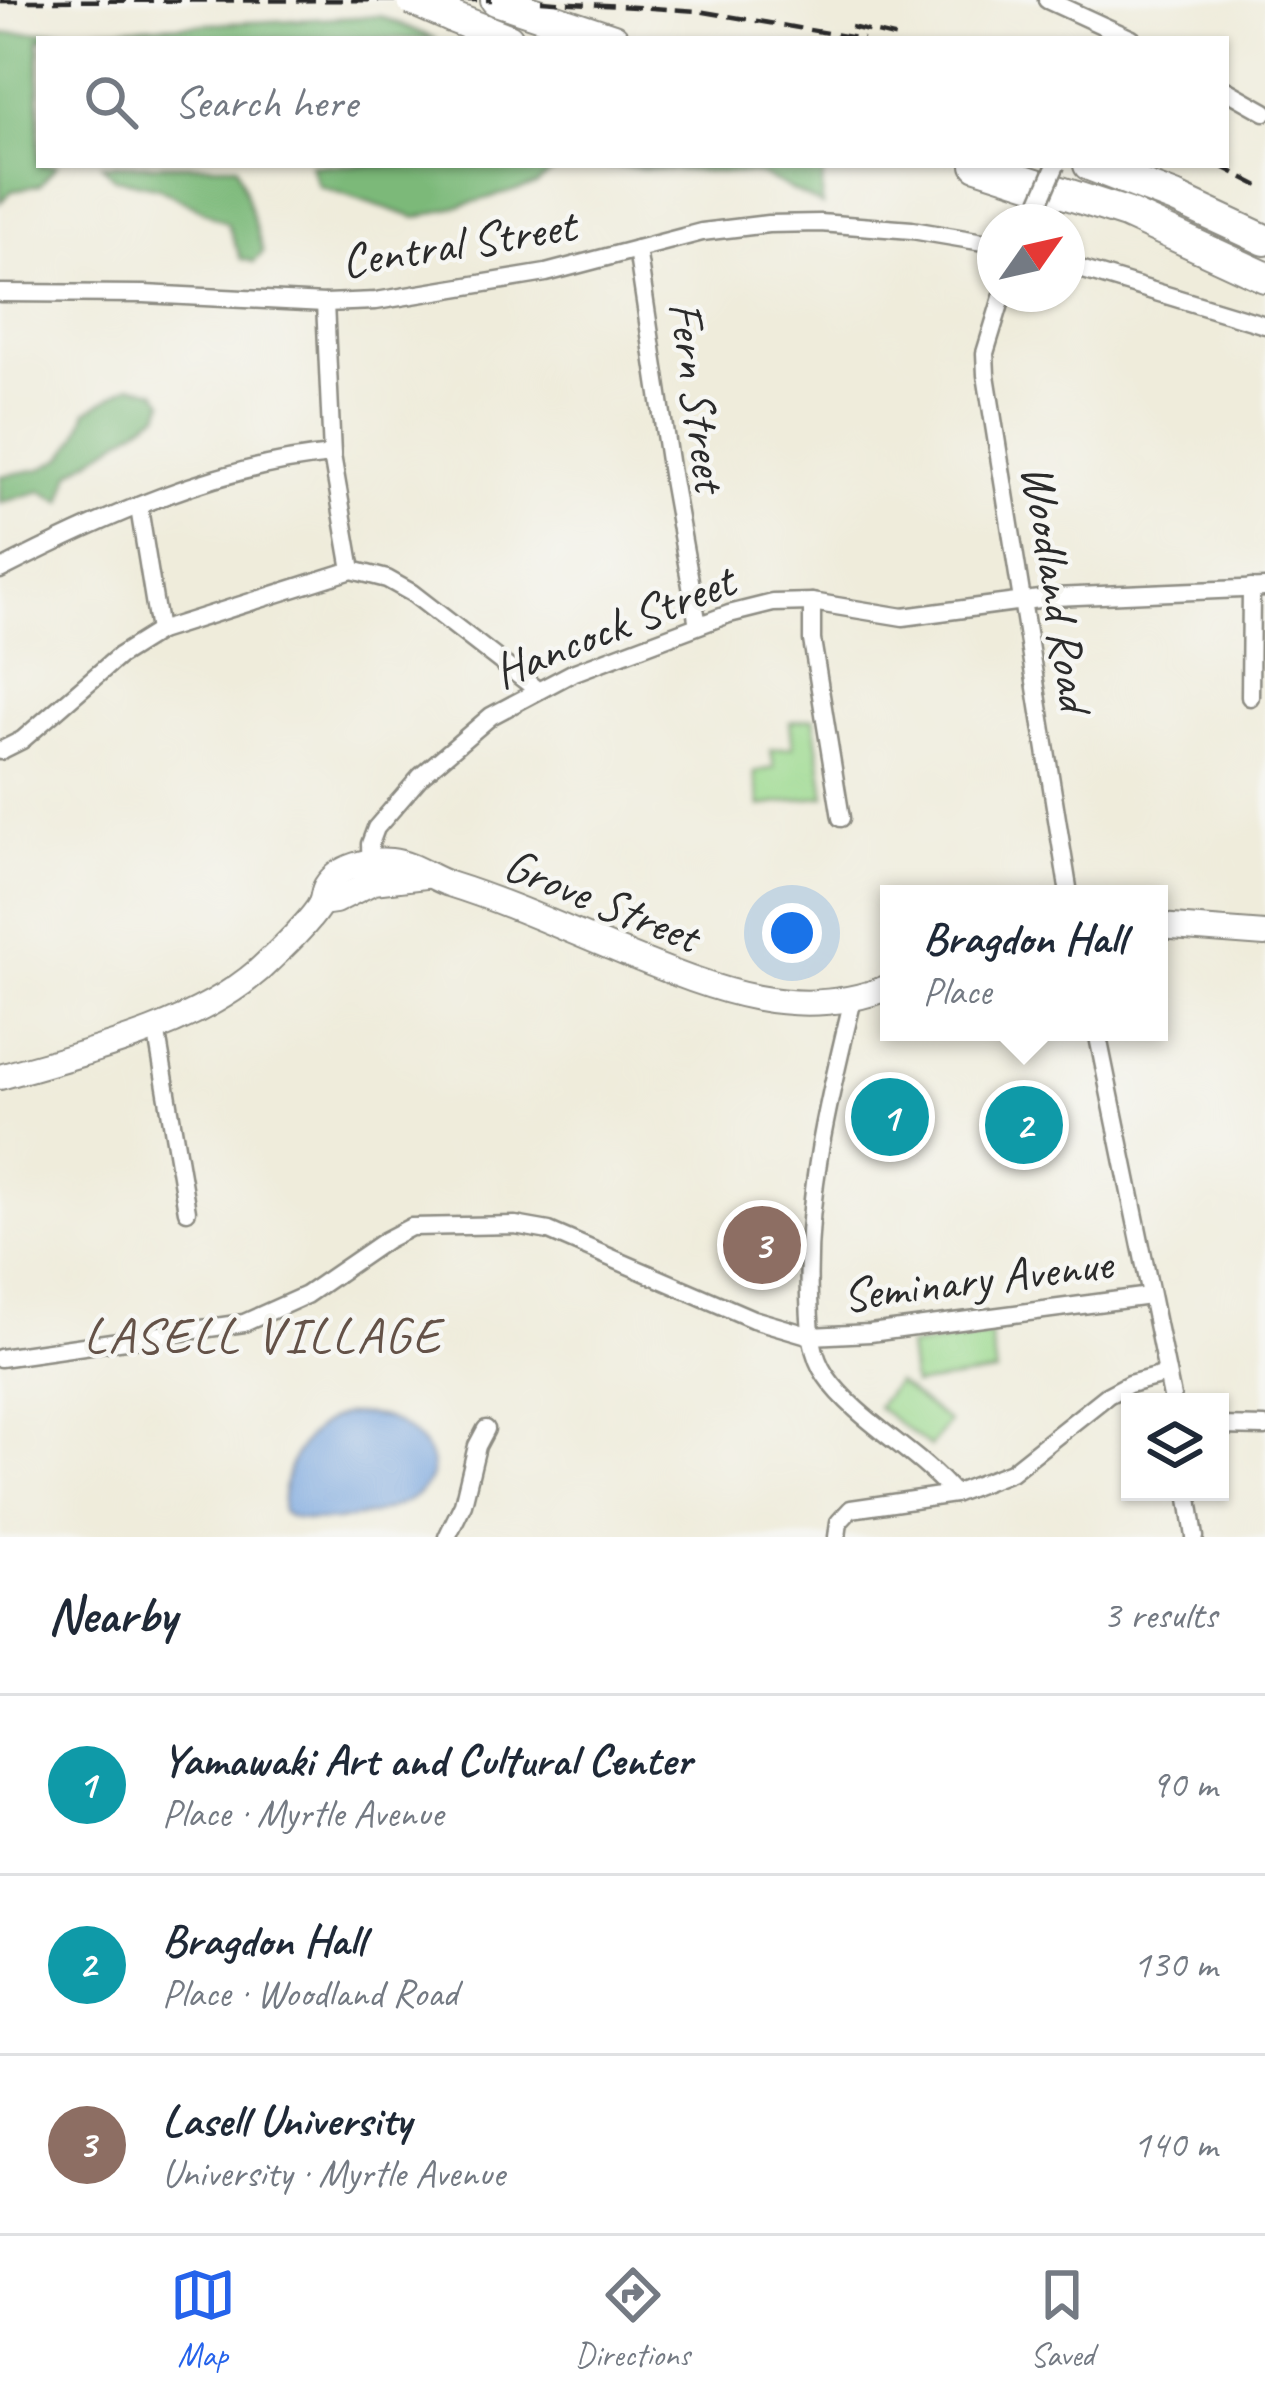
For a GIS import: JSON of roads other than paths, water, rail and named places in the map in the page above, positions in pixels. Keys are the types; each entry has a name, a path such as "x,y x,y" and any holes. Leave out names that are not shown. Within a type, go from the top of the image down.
{"highway":[{"path":"412,0 500,36"},
{"path":"496,0 603,36"},
{"path":"986,168 1139,218 1265,277"},
{"path":"1097,168 1265,240"}],"main road":[{"name":"Grove Street","path":"371,872 404,863 425,876 735,995 793,1004 853,999 880,990"},
{"path":"0,1077 156,1028 255,973 321,903 324,888 333,878 371,872"},
{"path":"1168,927 1265,934"}],"street":[{"path":"1047,0 1112,35"},
{"path":"1229,92 1265,112"},
{"path":"1039,204 1055,168"},
{"name":"Central Street","path":"0,293 144,294 325,304 438,293 546,273 702,232 820,223 977,240"},
{"name":"Fern Street","path":"637,249 698,625"},
{"path":"1085,270 1265,325"},
{"path":"325,304 332,455 352,570"},
{"name":"Woodland Road","path":"998,312 985,353 986,375 1068,885"},
{"path":"0,570 68,536 248,467 332,455"},
{"path":"139,508 159,632"},
{"path":"0,751 22,740 118,656 159,632 352,570 387,579 412,593 536,689"},
{"path":"1250,697 1258,588"},
{"name":"Hancock Street","path":"371,872 376,828 421,776 480,724 536,689 760,605 812,602 903,617 1021,601 1258,588"},
{"path":"812,602 811,631 841,818"},
{"path":"853,999 818,1154 808,1251 811,1336 821,1367 837,1390 955,1494"},
{"path":"156,1028 187,1211"},
{"path":"1099,1041 1171,1393"},
{"name":"Seminary Avenue","path":"0,1358 244,1323 306,1295 400,1231 425,1225 544,1229 753,1319 811,1336 870,1333 1150,1296"},
{"path":"837,1537 844,1515 860,1507 955,1494 1019,1466 1117,1389 1167,1374"},
{"path":"1229,1426 1265,1427"},
{"path":"447,1537 487,1429"},
{"path":"1189,1501 1195,1537"}],"water":[{"path":"345,1414 383,1417 417,1438 431,1459 428,1482 406,1502 371,1514 310,1521 282,1512 286,1481 298,1451 317,1428"}],"railway":[{"path":"0,1 492,0"},
{"path":"541,1 698,11 845,36"},
{"path":"851,27 889,36"},
{"path":"1225,168 1265,189"}],"place":[{"name":"Yamawaki Art and Cultural Center","path":"890,1117"},
{"name":"Bragdon Hall","path":"1024,1125"},
{"name":"Lasell University","path":"762,1245"}],"district":[{"name":"LASELL VILLAGE","path":"263,1334"}]}
